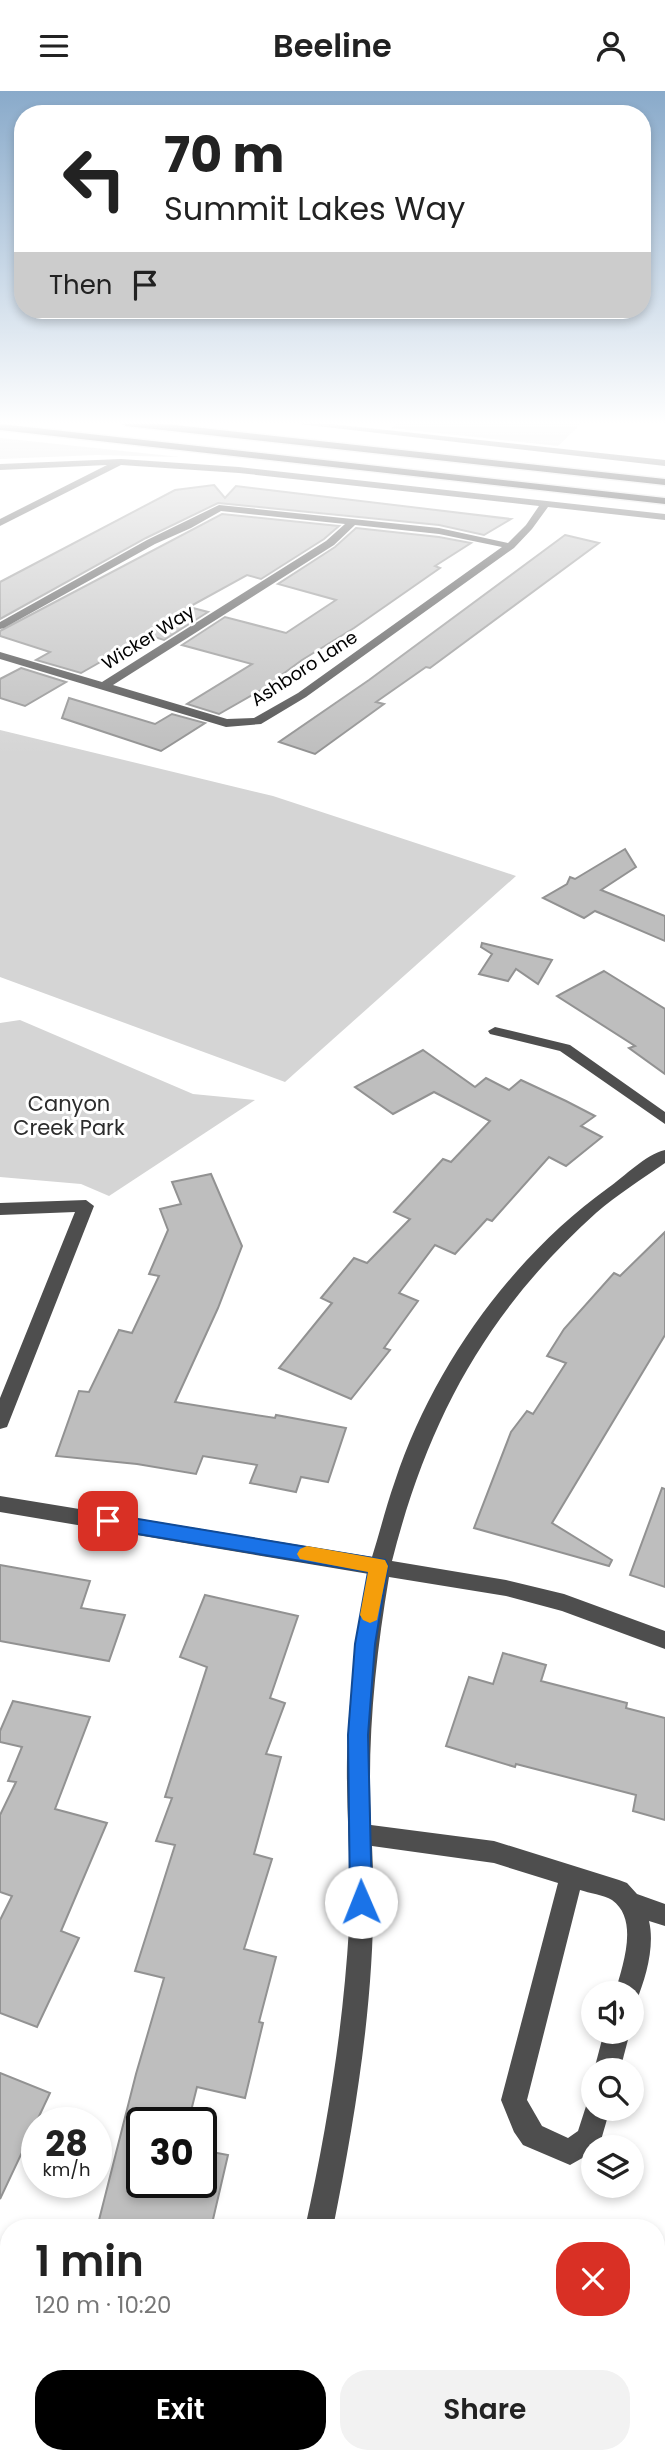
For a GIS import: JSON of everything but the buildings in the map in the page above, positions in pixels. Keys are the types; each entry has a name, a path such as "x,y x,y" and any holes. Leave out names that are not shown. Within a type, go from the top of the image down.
{"street":[{"path":"0,626 170,534"},
{"name":"Wicker Way","path":"102,687 330,543 340,534"},
{"path":"452,534 510,546"},
{"name":"Ashboro Lane","path":"0,655 226,723 257,721 302,695 510,546 522,534"},
{"path":"495,1031 565,1048 665,1119"},
{"path":"321,2219 334,2163 351,2052 362,1925 360,1709 365,1644 378,1566 400,1487 428,1419 461,1358 499,1303 542,1254 588,1210 665,1155"},
{"path":"0,1209 86,1206 0,1422"},
{"path":"0,1504 517,1591 612,1619 665,1640"},
{"path":"360,1834 494,1852 619,1891 636,1915 636,1957 630,1981"},
{"path":"572,1876 514,2099 523,2125 533,2139 570,2152 589,2139 594,2121"},
{"path":"636,1915 665,1915"}],"green space":[{"path":"0,730 273,796 516,876 285,1082 0,977"},
{"name":"Canyon Creek Park","path":"20,1020 193,1094 255,1100 109,1196 81,1184 0,1177 0,1023"}],"slow traffic":[{"path":"307,1554 378,1566 370,1615"}],"route":[{"path":"108,1521 378,1566 365,1644 358,1735 361,1902"}]}
